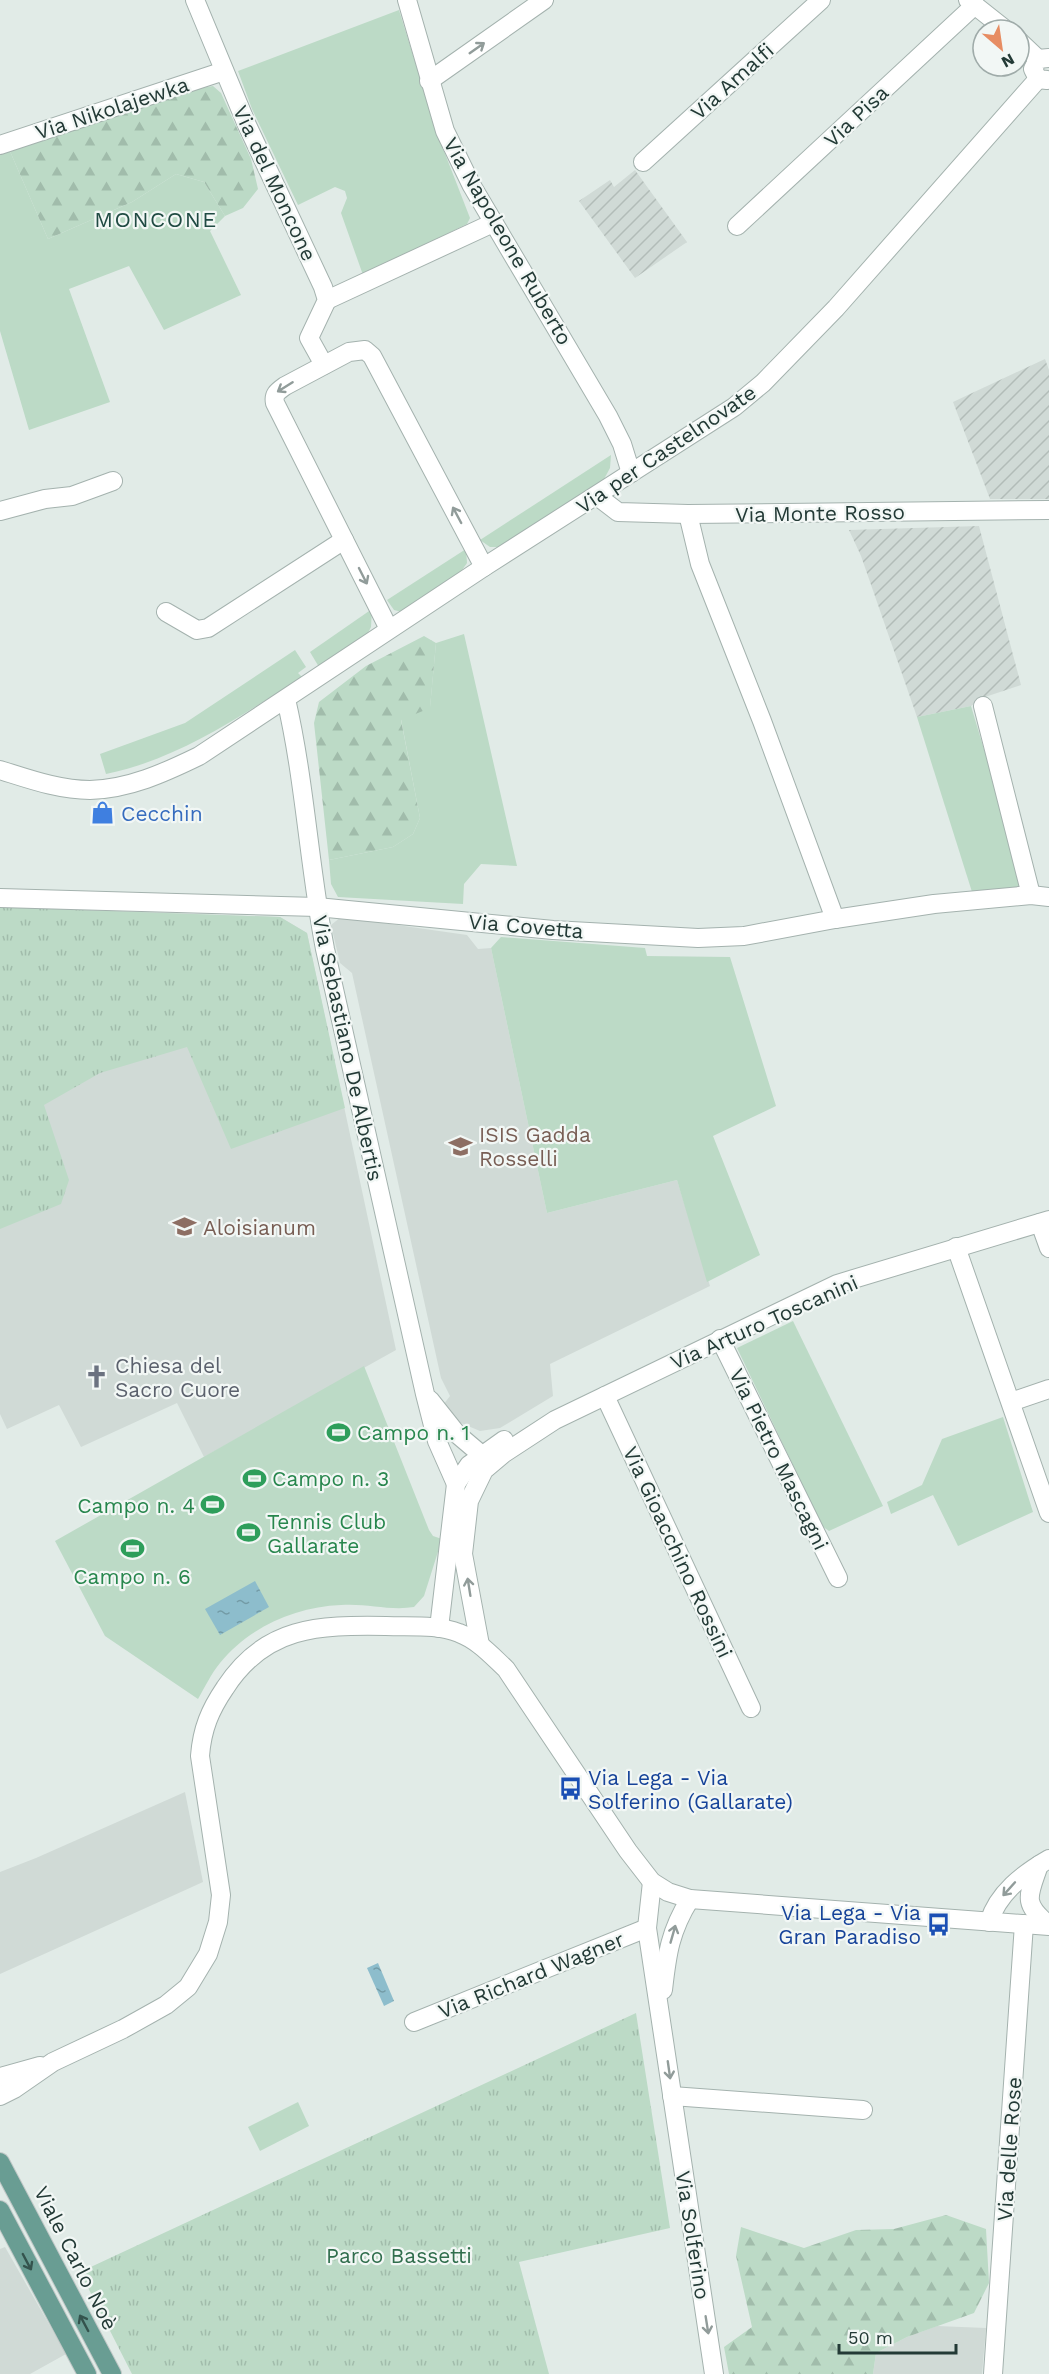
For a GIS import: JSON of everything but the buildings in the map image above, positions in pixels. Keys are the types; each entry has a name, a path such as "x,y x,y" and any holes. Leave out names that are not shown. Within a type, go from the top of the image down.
{"main road":[{"name":"Viale Carlo Noè","path":"0,2162 112,2374"},
{"name":"Viale Carlo Noè","path":"0,2210 87,2374"}],"street":[{"name":"Via del Moncone","path":"195,0 247,125 323,286 327,300"},
{"name":"Via Napoleone Ruberto","path":"407,0 445,131 493,223 608,416 622,444 631,473"},
{"path":"429,81 544,0"},
{"name":"Via Amalfi","path":"643,162 821,0"},
{"path":"972,3 991,18"},
{"name":"Via Pisa","path":"737,226 972,3"},
{"path":"1043,58 1033,69 1043,79"},
{"name":"Via Nikolajewka","path":"0,145 224,71"},
{"name":"Via per Castelnovate","path":"0,770 55,786 89,790 138,782 158,776 199,756 484,567 734,407 764,383 836,308 1043,79"},
{"path":"324,365 309,339 327,300 493,223"},
{"path":"389,629 274,398 276,392 285,386 349,352 365,350 372,356 484,567"},
{"path":"0,511 45,499 72,496 113,481"},
{"name":"Via Monte Rosso","path":"597,496 618,512 688,514 1049,510"},
{"path":"688,514 700,564 762,721 835,919"},
{"path":"166,612 198,630 208,628 344,540"},
{"name":"Via Sebastiano De Albertis","path":"286,699 295,738 317,907 425,1394 437,1441 456,1484"},
{"path":"983,706 1040,896"},
{"name":"Via Covetta","path":"0,898 317,907 553,930 698,938 744,936 934,904 1040,896"},
{"path":"1045,1221 1049,1248"},
{"name":"Via Arturo Toscanini","path":"482,1463 520,1430 539,1422 555,1420 837,1284 1045,1221"},
{"path":"956,1247 1049,1513"},
{"name":"Via Pietro Mascagni","path":"720,1339 838,1578"},
{"path":"1011,1402 1049,1389"},
{"name":"Via Sebastiano De Albertis","path":"425,1394 482,1463"},
{"name":"Via Gioacchino Rossini","path":"605,1396 751,1708"},
{"path":"445,1460 482,1463"},
{"path":"439,1628 456,1484 482,1463"},
{"path":"480,1645 464,1554 469,1501 482,1463"},
{"path":"0,2077 53,2062 123,2029 166,2004 188,1987 208,1954 219,1922 220,1895 200,1756 202,1734 211,1709 237,1669 263,1647 284,1635 305,1630 343,1627 439,1628 459,1633 480,1645 506,1669 628,1851 652,1882 668,1892 690,1899 1049,1926"},
{"path":"989,1922 994,1906 1015,1882 1044,1862"},
{"path":"1044,1862 1029,1898 1035,1914 1049,1926"},
{"name":"Via Solferino","path":"652,1882 647,1928 714,2374"},
{"name":"Via Solferino","path":"660,2013 667,1953 677,1920 690,1899"},
{"name":"Via delle Rose","path":"993,2374 1024,1924"},
{"name":"Via Richard Wagner","path":"414,2022 647,1928"},
{"path":"0,2096 53,2062"},
{"path":"672,2096 863,2110"}],"shaded area":[{"path":"635,170 687,242 635,278 579,201 610,180 614,187"},
{"path":"1045,359 1049,370 1049,499 990,499 953,402"},
{"path":"979,526 1021,685 985,697 971,706 917,717 861,556 849,530"},
{"name":"Aloisianum","path":"0,907 280,917 307,933 396,1350 204,1457 177,1403 81,1447 59,1405 7,1429 0,1414"},
{"name":"ISIS Gadda Rosselli","path":"341,917 467,935 478,949 491,948 547,1213 677,1180 710,1286 550,1364 553,1396 500,1428 480,1431 461,1423 443,1405 450,1396 441,1378 352,973 340,963 331,925"},
{"path":"185,1792 203,1882 0,1974 0,1872"},
{"path":"5,2247 66,2354 30,2374 0,2374 0,2249"},
{"path":"937,2326 986,2328 982,2374 873,2374 876,2353 907,2337"}],"green space":[{"path":"399,10 437,133 470,218 467,224 363,275 341,213 347,198 345,191 335,187 298,205 252,109 238,71"},
{"path":"213,86 221,93 251,159 258,189 243,208 225,216 204,182 176,174 132,202 48,239 9,149 187,90"},
{"path":"9,149 48,239 132,202 176,174 204,182 225,216 210,231 241,295 164,330 129,266 69,289 110,402 29,430 0,331 0,151"},
{"path":"611,455 610,468 603,481 500,547 490,547 480,540"},
{"path":"466,549 467,563 460,573 402,612 394,610 387,600"},
{"path":"372,609 371,627 368,633 319,667 310,652"},
{"path":"464,634 517,866 481,864 464,884 463,904 338,897 331,884 329,860 393,847 413,834 420,818 401,719 430,707 436,643"},
{"path":"424,636 436,643 430,708 401,720 420,818 413,834 393,847 329,860 314,723 319,702 366,666"},
{"path":"295,650 306,667 298,673 302,677 208,735 159,758 106,774 100,754 185,723"},
{"path":"971,706 1024,883 1018,888 972,892 917,717"},
{"path":"0,907 280,917 307,933 345,1108 231,1149 187,1047 100,1073 44,1105 69,1180 61,1204 0,1229"},
{"path":"501,937 645,948 647,956 730,957 776,1106 713,1136 760,1255 707,1282 677,1180 547,1213 491,948"},
{"path":"793,1321 883,1506 829,1531 822,1526 737,1348"},
{"name":"Tennis Club Gallarate","path":"364,1366 429,1530 433,1536 442,1539 424,1596 414,1607 350,1605 324,1607 274,1621 259,1629 232,1650 217,1667 198,1699 105,1636 55,1541"},
{"path":"1003,1417 1033,1512 958,1546 933,1495 891,1514 887,1502 922,1485 942,1439"},
{"name":"Parco Bassetti","path":"636,2013 670,2228 519,2262 549,2374 132,2374 80,2272"},
{"path":"298,2102 309,2126 260,2151 248,2127"},
{"path":"946,2215 986,2229 989,2283 974,2313 907,2337 876,2353 873,2374 729,2374 724,2347 752,2327 736,2256 741,2227 804,2248 856,2230 894,2229"}],"water":[{"path":"255,1581 269,1607 220,1635 205,1609"},
{"path":"378,1963 394,2001 384,2006 367,1968"}],"place":[{"name":"Cecchin","path":"103,813"},
{"name":"ISIS Gadda Rosselli","path":"461,1146"},
{"name":"Aloisianum","path":"185,1227"},
{"name":"Chiesa del Sacro Cuore","path":"97,1377"},
{"name":"Campo n. 1","path":"339,1432"},
{"name":"Campo n. 3","path":"254,1478"},
{"name":"Campo n. 4","path":"213,1505"},
{"name":"Tennis Club Gallarate","path":"249,1533"},
{"name":"Campo n. 6","path":"132,1548"},
{"name":"Via Lega - Via Solferino (Gallarate)","path":"570,1789"},
{"name":"Via Lega - Via Gran Paradiso","path":"939,1924"}],"district":[{"name":"MONCONE","path":"156,219"}]}
